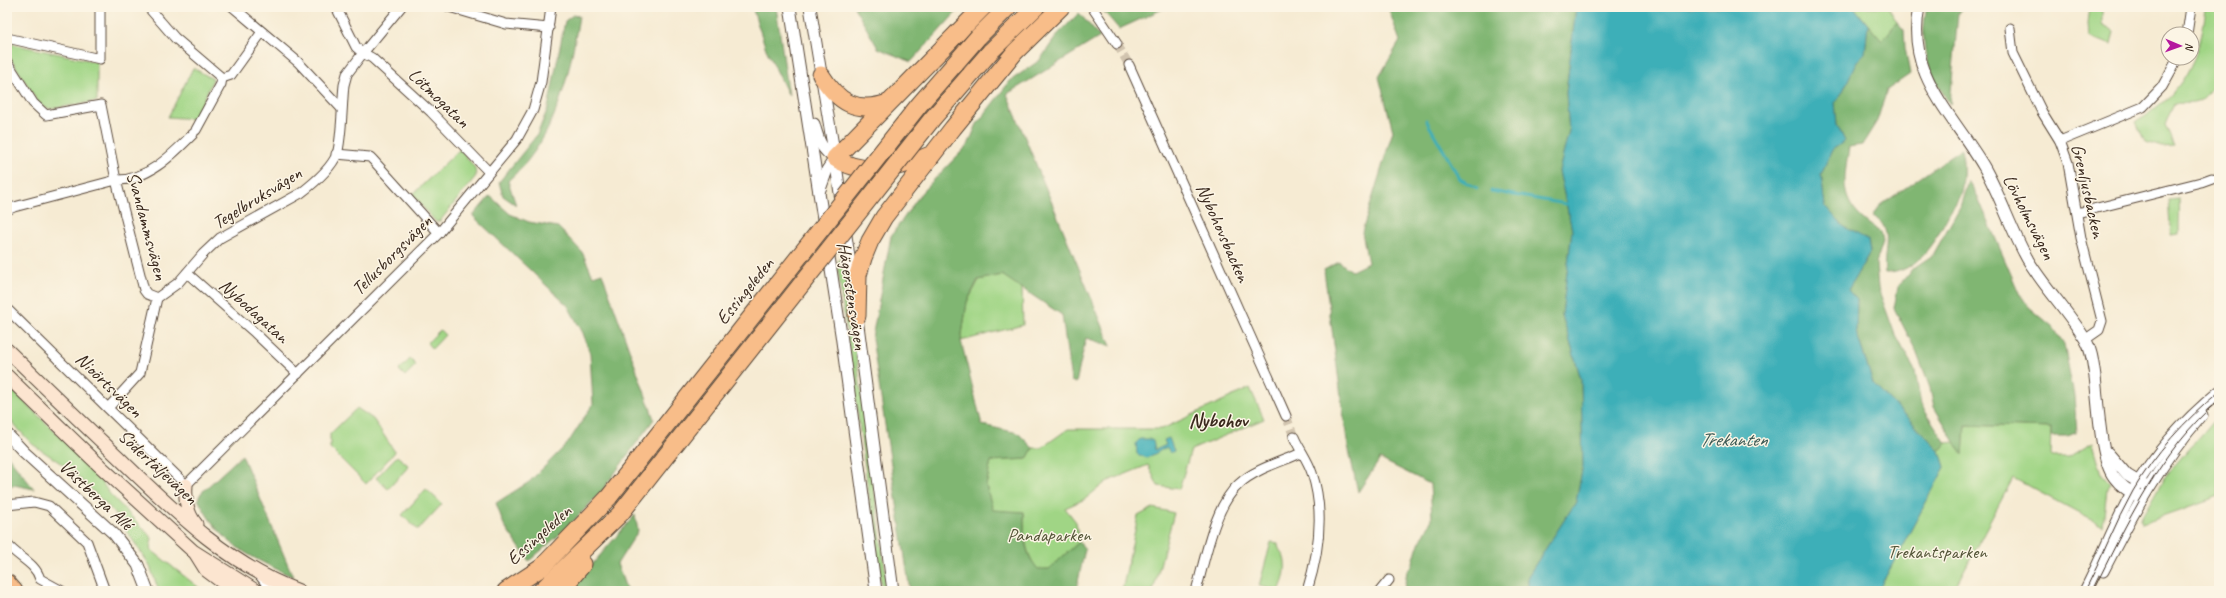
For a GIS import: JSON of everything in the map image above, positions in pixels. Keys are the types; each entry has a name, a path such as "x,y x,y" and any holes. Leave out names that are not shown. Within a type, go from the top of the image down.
{"highway":[{"path":"932,154 914,162 884,168 866,168 841,161 888,103 983,7"},
{"name":"Essingeleden","path":"506,591 541,568 609,497 909,117 978,37 1008,7"},
{"path":"560,591 932,119 990,52 1036,7"},
{"path":"857,316 858,275 866,250 884,217 932,154 1015,52 1061,7"},
{"path":"821,75 839,98 856,106 875,108 888,103"},
{"path":"541,591 620,514"},
{"path":"521,591 541,568"},
{"path":"7,583 14,591"}],"main road":[{"name":"Södertäljevägen","path":"7,350 145,483 217,545 260,574 299,591"},
{"name":"Södertäljevägen","path":"7,376 100,466 193,551 256,591"},
{"path":"186,485 185,497 191,518 217,545"},
{"path":"193,551 206,570 234,591"}],"street":[{"path":"7,38 100,59 100,7"},
{"path":"148,7 175,38 222,78"},
{"path":"233,7 298,62 341,108"},
{"path":"336,7 356,47 363,53"},
{"name":"Tegelbruksvägen","path":"157,298 178,283 220,238 301,193 320,178 336,154 341,108 347,74 401,7"},
{"path":"449,7 506,24 549,28"},
{"name":"Tellusborgsvägen","path":"186,485 439,233 517,139 533,110 541,82 551,7"},
{"name":"Hägerstensvägen","path":"790,7 841,334 876,591"},
{"name":"Hägerstensvägen","path":"810,7 821,75 841,161 857,316 893,591"},
{"path":"1092,7 1108,28 1117,44"},
{"name":"Lövholmsvägen","path":"1919,7 1917,47 1928,82 1984,167 2028,258 2051,294 2086,339 2093,362 2103,446 2112,476 2132,493 2142,499"},
{"path":"2188,26 2191,7"},
{"name":"Grenljusbacken","path":"2010,28 2013,53 2042,112 2060,141 2068,163 2076,213 2102,321 2099,330 2086,339"},
{"path":"222,78 231,75 262,32"},
{"name":"Lötmogatan","path":"363,53 372,58 431,112 489,172"},
{"name":"Svandammsvägen","path":"7,62 33,104 46,115 101,105 116,180 144,290 147,294 157,298 140,373 108,408"},
{"name":"Nybohovsbacken","path":"1128,65 1286,416"},
{"path":"2060,141 2143,107 2162,87 2174,66"},
{"path":"7,210 116,180 129,180 156,166 169,158 195,132 221,84 222,78"},
{"path":"804,97 820,144 824,150 841,161 827,170 818,193"},
{"path":"336,154 370,158 373,160 439,233"},
{"path":"2076,213 2212,178"},
{"name":"Nybodagatan","path":"187,273 255,333 298,374"},
{"name":"Nioörtsvägen","path":"7,309 186,485"},
{"path":"2085,591 2138,483 2159,452 2180,428 2219,392"},
{"path":"2093,591 2148,489 2186,433 2219,400"},
{"name":"Västberga Allé","path":"7,434 24,452 114,534 138,565 148,591"},
{"path":"1294,436 1301,453 1312,472 1318,502 1320,535 1318,556 1307,591"},
{"name":"Lövholmsvägen","path":"2103,446 2116,464 2127,475 2148,489"},
{"path":"1196,591 1218,519 1229,496 1238,485 1251,475 1301,453"},
{"path":"7,505 34,502 49,506 87,542 105,591"},
{"path":"7,544 13,552 26,560 38,572 40,579 62,591"},
{"path":"260,574 273,591"},
{"path":"1380,591 1389,580"}],"green space":[{"path":"752,7 776,7 789,96 766,49"},
{"path":"854,7 961,7 911,62 878,48"},
{"path":"1100,7 1167,7 1119,29"},
{"path":"1388,7 1576,7 1566,93 1569,131 1559,171 1572,230 1562,315 1581,379 1583,466 1576,502 1528,576 1528,591 1401,591 1404,589 1407,571 1412,566 1417,548 1432,519 1430,484 1380,459 1358,492 1347,441 1324,270 1339,262 1352,271 1368,263 1362,232 1393,131 1379,77 1400,41"},
{"path":"1854,7 1888,7 1897,22 1882,42"},
{"path":"1927,7 1963,7 1958,13 1950,104 1936,81 1927,58 1924,35"},
{"path":"2090,7 2102,7 2102,24 2114,31 2111,45 2089,36 2088,23"},
{"path":"2206,7 2217,7 2219,10 2219,85 2214,83 2205,96 2198,102 2174,103 2165,125 2174,146 2162,147 2145,142 2136,122 2152,112 2166,100 2177,88 2190,66 2200,66 2200,39"},
{"path":"1079,13 1100,37 1007,94 1111,346 1086,338 1076,383 1071,381 1062,315 1002,275 978,280 967,302 961,341 982,425 1018,433 1033,448 1027,459 991,461 986,486 993,510 1024,512 1025,542 1029,556 1038,569 1049,569 1079,542 1085,549 1076,591 910,591 872,338 891,236 922,192 968,145 977,124 1010,81 1040,60 1058,34"},
{"path":"573,15 579,16 576,35 568,72 557,109 540,143 522,168 508,181 516,205 503,196 499,182 537,135 548,108 565,21"},
{"path":"1897,22 1904,30 1905,48 1910,74 1887,90 1877,121 1862,145 1849,147 1845,186 1850,203 1855,211 1867,223 1881,232 1883,242 1876,263 1878,288 1894,332 1915,371 1921,405 1946,443 1940,451 1873,383 1856,331 1857,300 1848,290 1870,252 1868,241 1843,226 1825,206 1821,174 1832,150 1845,141 1837,125 1835,102 1842,93 1857,61 1865,53 1868,25 1882,41"},
{"path":"12,44 97,62 97,101 50,109 39,104 9,56"},
{"path":"193,68 213,79 195,119 168,117"},
{"path":"460,149 475,168 476,176 440,221 436,222 412,195"},
{"path":"1961,149 1963,159 1963,181 1961,192 1932,244 1907,268 1897,272 1885,273 1886,233 1884,227 1872,216 1881,205"},
{"path":"1968,181 1976,193 2019,293 2029,307 2053,327 2064,344 2074,396 2077,433 2067,436 2051,436 2051,428 1965,425 1963,455 1934,407 1930,388 1916,351 1894,308 1898,287 1912,269 1933,255 1960,207"},
{"path":"490,196 510,214 529,222 558,227 582,252 593,276 602,273 654,419 601,492 567,528 529,561 504,525 496,503 529,482 568,443 593,404 590,353 583,333 568,306 473,216"},
{"path":"2179,199 2179,234 2171,235 2168,200"},
{"path":"843,255 888,591 882,591 837,263"},
{"path":"1002,275 1022,287 1023,325 961,341 967,302 979,280"},
{"path":"440,330 445,335 432,349 427,343"},
{"path":"410,359 416,365 405,376 399,370"},
{"path":"7,385 90,466 110,494 152,538 150,549 203,591 159,591 149,564 113,511 71,470 32,444 7,417"},
{"name":"Pandaparken","path":"1250,388 1264,419 1191,450 1179,489 1158,486 1148,465 1106,482 1085,499 1065,508 1076,522 1079,542 1049,569 1038,570 1027,550 1024,512 993,511 986,486 991,461 1027,459 1033,448 1041,448 1068,429 1162,429"},
{"path":"357,408 373,419 395,452 366,484 330,448 330,434"},
{"path":"2219,413 2219,496 2142,523 2141,518 2164,478"},
{"name":"Trekantsparken","path":"1965,425 2051,428 2050,457 2068,457 2093,443 2102,474 2110,483 2107,488 2103,526 2013,478 1953,591 1878,591 1945,467 1940,451 1946,443 1956,442 1963,454"},
{"path":"7,455 34,489 14,485 7,487"},
{"path":"242,455 293,577 263,563 238,548 227,539 216,528 198,499 201,493"},
{"path":"397,456 409,466 388,489 376,478"},
{"path":"426,489 442,504 418,530 402,515"},
{"path":"1153,508 1174,513 1153,591 1122,591 1138,516"},
{"path":"635,515 638,531 617,564 627,591 569,591"},
{"path":"1271,542 1278,543 1285,564 1285,573 1279,591 1259,586"}],"water":[{"name":"Trekanten","path":"1576,7 1854,7 1868,25 1865,53 1857,61 1842,93 1835,102 1837,125 1845,141 1832,150 1821,174 1825,206 1843,226 1868,240 1870,252 1848,290 1857,300 1856,331 1873,383 1940,451 1945,467 1878,591 1528,591 1528,576 1576,502 1583,466 1581,379 1562,315 1572,230 1559,171 1569,131 1566,93"},
{"path":"1169,438 1174,451 1170,453 1167,447 1147,458 1137,454 1136,443 1140,439 1149,439 1153,441 1155,450 1166,445 1164,440"}],"waterway":[{"path":"1426,120 1460,179 1477,188"},
{"path":"1491,191 1566,204"}],"tunnel":[{"path":"1117,44 1129,65"},
{"path":"1286,416 1294,437"}],"tram line":[{"path":"2085,591 2120,515 2151,463 2194,414 2219,392"},
{"path":"2093,591 2132,514 2162,464 2179,441 2219,400"}],"district":[{"name":"Nybohov","path":"1218,420"}]}
